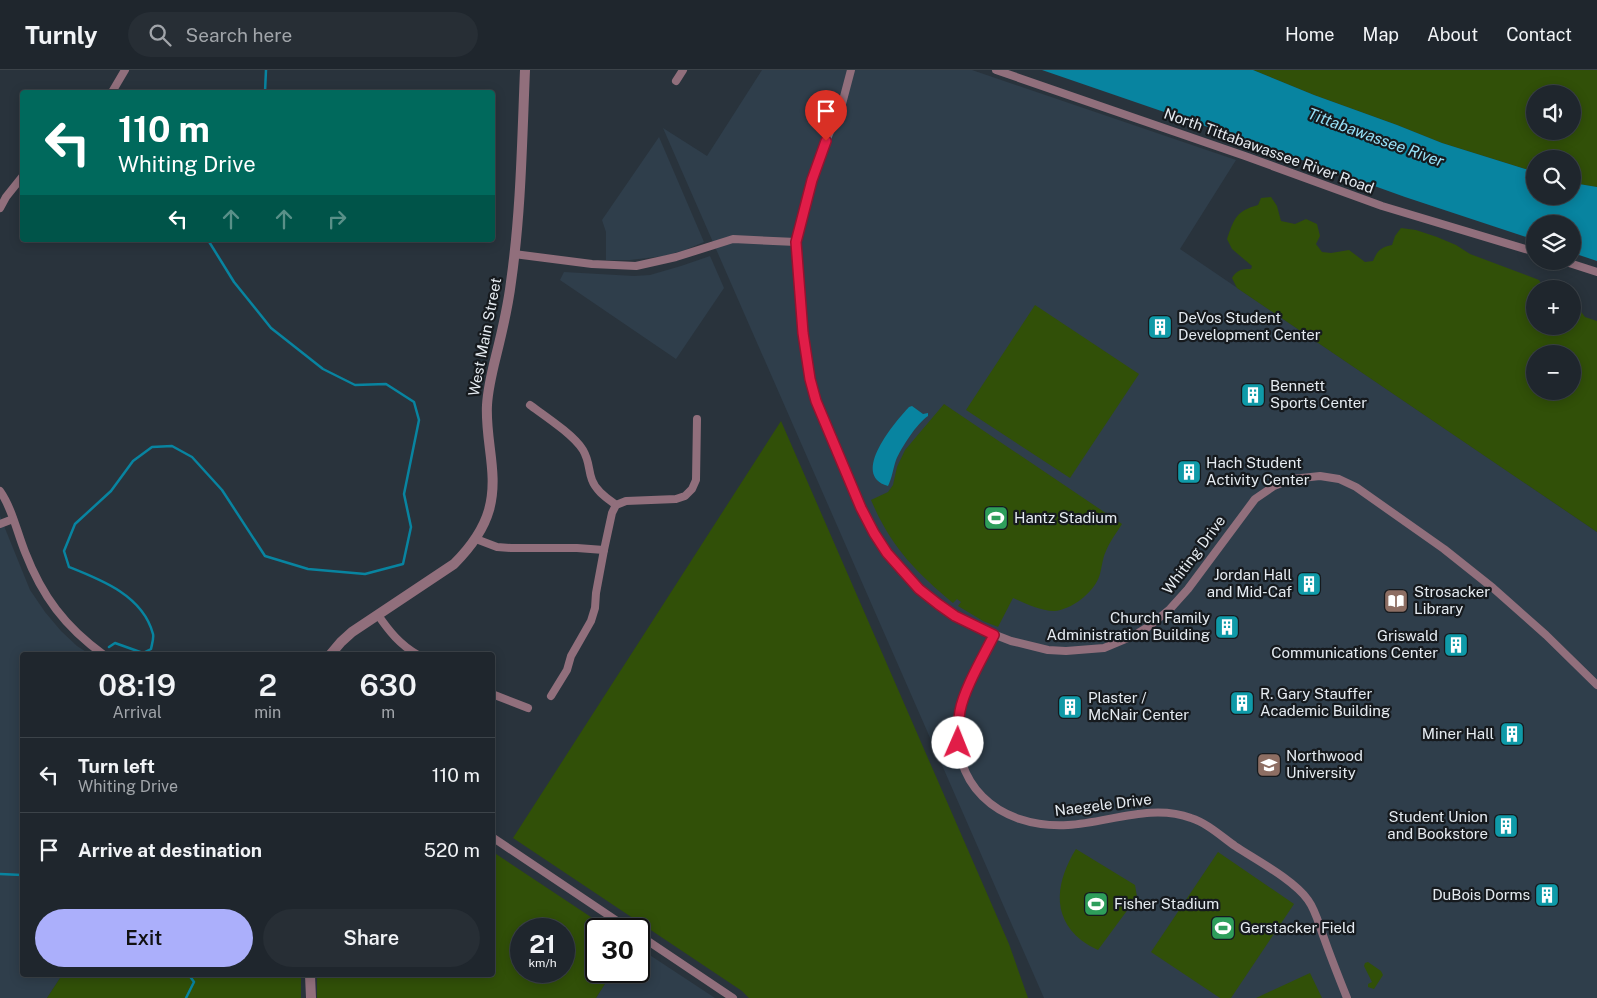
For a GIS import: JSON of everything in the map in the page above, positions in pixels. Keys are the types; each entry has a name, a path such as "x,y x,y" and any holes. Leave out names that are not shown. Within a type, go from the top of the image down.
{"street":[{"path":"113,90 126,70"},
{"name":"West Main Street","path":"333,652 352,632 454,564 476,539 489,512 494,474 486,421 487,404 489,385 511,284 518,226 525,70"},
{"path":"676,81 682,70"},
{"name":"Whiting Drive","path":"851,70 842,104 812,180 796,242 803,333 810,379 825,423 861,508 887,553 919,589 955,616 994,635 1029,646 1066,651 1104,648 1135,635 1170,609 1188,589 1244,511 1255,499 1274,486 1292,479 1320,476 1339,479 1356,487 1444,548 1546,635 1597,686"},
{"name":"North Tittabawassee River Road","path":"996,70 1245,156 1382,206 1526,249"},
{"path":"0,208 20,180"},
{"path":"514,254 592,264 636,266 676,257 733,239 796,242"},
{"path":"1581,267 1597,272"},
{"path":"530,405 558,426 582,448 589,462 592,480 600,492 616,505"},
{"path":"551,696 591,621 595,608 604,550 612,513 616,505 626,501 676,499 685,496 692,489 696,480 697,419"},
{"path":"0,491 26,554 49,600 59,615 75,632 100,652"},
{"path":"0,524 13,519"},
{"path":"476,539 497,547 604,550"},
{"path":"378,616 394,638 412,652"},
{"name":"Naegele Drive","path":"994,635 966,693 959,717 958,743 961,763 974,788 990,803 1004,812 1022,820 1045,826 1070,825 1150,813 1171,812 1197,821 1298,888 1312,908 1347,998"},
{"path":"495,695 528,708"},
{"path":"495,840 612,918"},
{"path":"650,942 733,998"},
{"path":"310,977 311,998"}],"shaded area":[{"name":"Northwood University","path":"762,70 972,70 1236,160 1180,249 1597,532 1597,998 1044,998 663,128 707,156"},
{"path":"659,137 704,242 664,256 630,260 606,260 606,232 602,220"},
{"path":"710,256 724,288 676,359 560,280 564,272 634,276 650,275"},
{"path":"0,516 30,590 61,631 86,652 20,652 20,977 61,977 47,998 0,998"},
{"path":"650,955 715,998 596,998 605,983 650,983"}],"green space":[{"path":"1253,70 1597,70 1597,187 1581,184 1581,150 1526,150 1526,169 1442,143 1314,95"},
{"path":"1271,197 1277,206 1281,221 1295,224 1306,219 1317,224 1320,236 1316,244 1322,252 1331,253 1349,250 1365,262 1373,261 1380,250 1392,245 1395,236 1401,228 1416,230 1437,237 1456,245 1470,254 1539,280 1526,280 1526,335 1581,335 1581,312 1585,317 1597,321 1597,532 1237,288 1232,278 1236,273 1251,269 1252,266 1232,249 1227,239 1240,213 1258,205 1261,198"},
{"path":"1035,305 1139,374 1070,478 966,410"},
{"name":"Hantz Stadium","path":"944,404 1122,524 1106,551 1096,583 1081,600 1067,608 1049,611 1013,598 998,627 983,621 958,606 961,602 957,599 953,603 916,569 896,545 871,500 888,492 893,485 897,467 905,450"},
{"path":"781,421 1009,944 1028,998 749,998 742,991 650,930 650,918 633,918 513,838"},
{"name":"Fisher Stadium","path":"1076,849 1135,885 1137,897 1098,950 1083,941 1071,930 1064,920 1061,908 1061,885 1064,873"},
{"name":"Gerstacker Field","path":"1218,852 1294,904 1231,998 1220,998 1151,952"},
{"path":"495,853 592,918 585,918 585,983 605,983 596,998 317,998 317,977 495,977"},
{"path":"1368,962 1381,971 1383,975 1374,989 1368,987 1368,984 1372,982 1364,966"},
{"path":"1310,973 1322,998 1256,998"},
{"path":"61,977 301,977 301,998 47,998"}],"water":[{"name":"Tittabawassee River","path":"1042,70 1253,70 1442,143 1526,169 1526,205 1581,205 1581,184 1597,187 1597,261 1581,256 1581,215 1526,215 1526,237 1405,197"},
{"path":"912,406 923,414 928,413 928,416 914,430 902,449 896,460 888,486 877,480 873,471 874,460 886,435 909,407"}],"waterway":[{"path":"265,90 266,70"},
{"path":"145,652 151,649 153,636 148,621 140,609 120,591 69,567 64,551 75,524 111,491 133,461 152,447 172,446 192,457 222,490 265,556 308,569 365,574 403,564 411,527 404,494 419,420 414,402 386,384 355,385 323,369 271,328 234,282 209,242"},
{"path":"109,647 115,643 140,652"},
{"path":"0,874 20,875"},
{"path":"186,998 194,982 190,977"}],"place":[{"name":"DeVos Student Development Center","path":"1160,327"},
{"name":"Bennett Sports Center","path":"1253,395"},
{"name":"Hach Student Activity Center","path":"1189,472"},
{"name":"Hantz Stadium","path":"996,518"},
{"name":"Jordan Hall and Mid-Caf","path":"1309,584"},
{"name":"Strosacker Library","path":"1396,601"},
{"name":"Church Family Administration Building","path":"1227,627"},
{"name":"Griswald Communications Center","path":"1456,645"},
{"name":"R. Gary Stauffer Academic Building","path":"1242,703"},
{"name":"Plaster / McNair Center","path":"1070,707"},
{"name":"Miner Hall","path":"1512,734"},
{"name":"Northwood University","path":"1269,765"},
{"name":"Student Union and Bookstore","path":"1506,826"},
{"name":"DuBois Dorms","path":"1547,895"},
{"name":"Fisher Stadium","path":"1096,904"},
{"name":"Gerstacker Field","path":"1223,928"}],"route":[{"path":"826,141 812,180 796,242 803,333 810,379 816,401 861,508 887,553 919,589 938,604 955,616 994,635 960,709 958,743"}]}
